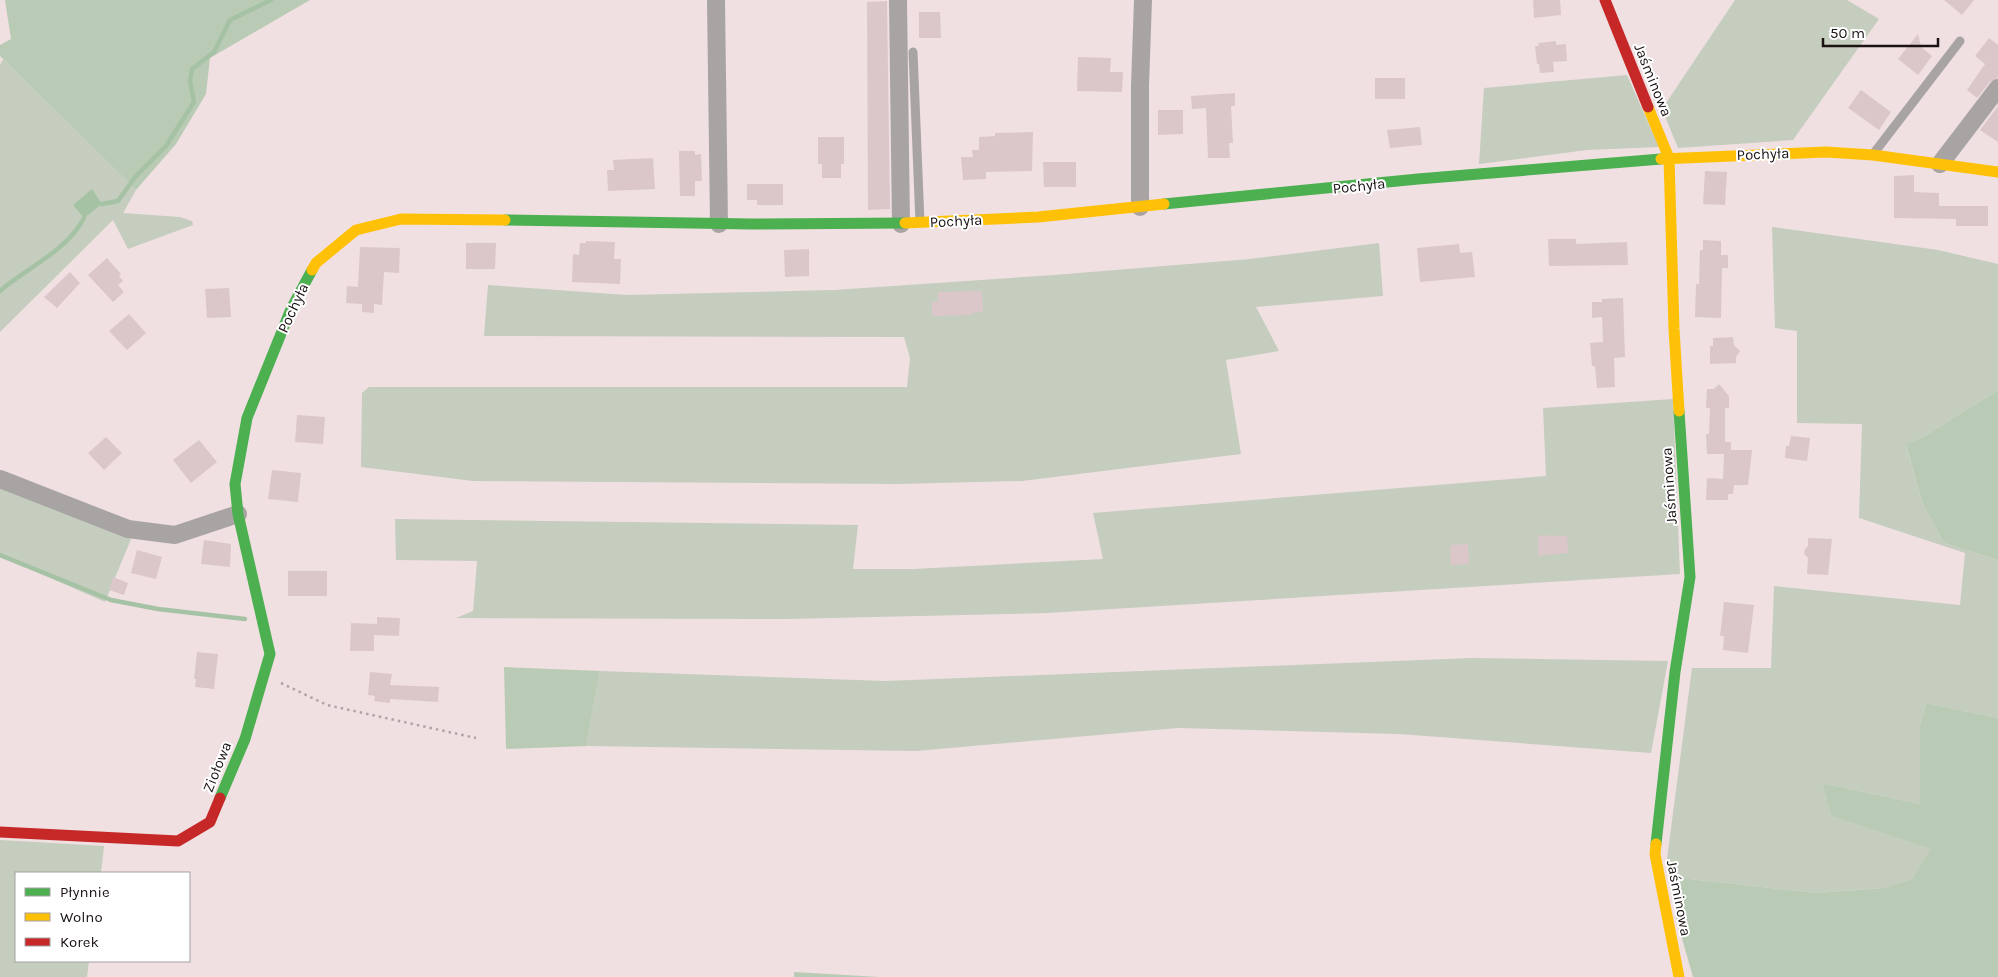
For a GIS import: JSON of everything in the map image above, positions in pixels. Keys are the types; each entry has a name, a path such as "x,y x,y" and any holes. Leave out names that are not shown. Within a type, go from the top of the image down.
{"street":[{"path":"716,0 719,224"},
{"path":"898,0 901,224"},
{"path":"1140,207 1140,86 1143,0"},
{"name":"Jaśminowa","path":"1605,0 1668,158 1674,329 1690,576 1676,672 1655,854 1679,977"},
{"path":"1940,164 1998,88"},
{"name":"Pochyła","path":"238,514 236,484 247,418 291,309 316,263 356,230 401,220 901,224 1038,217 1418,179 1668,158 1826,152 1873,155 1998,172"},
{"path":"0,479 128,528 149,533 175,535 238,514"},
{"name":"Ziołowa","path":"0,832 178,841 210,822 245,739 270,654 238,514"}],"lane":[{"path":"1873,155 1960,41"},
{"path":"913,52 917,195 920,223"}],"path":[{"path":"264,674 326,705 476,738"}],"shaded area":[{"path":"5,0 310,0 210,58 206,94 176,144 136,190 0,56 0,45 11,39"},
{"path":"1735,0 1847,0 1879,19 1793,140 1678,148 1662,109"},
{"path":"3,59 136,190 123,213 180,217 192,221 193,225 128,249 113,220 0,332 0,65"},
{"path":"1627,75 1659,147 1587,150 1479,164 1484,88"},
{"path":"92,189 102,204 84,218 73,205"},
{"path":"1772,227 1938,250 1998,264 1998,390 1906,446 1922,502 1944,543 1998,560 1998,718 1926,703 1920,725 1920,804 1822,783 1833,816 1932,849 1912,879 1883,888 1816,893 1680,878 1667,859 1692,668 1771,668 1774,586 1960,605 1965,553 1859,518 1862,424 1797,423 1797,331 1775,328"},
{"path":"1379,243 1383,296 1256,307 1279,351 1226,360 1241,454 1022,481 896,484 473,481 361,467 362,393 369,387 907,387 910,358 904,337 484,336 488,285 627,295 834,290 1250,259"},
{"path":"1998,390 1998,560 1944,543 1922,502 1906,445 1923,437"},
{"path":"1673,399 1680,574 1047,613 787,619 456,618 473,611 477,561 396,560 395,519 858,525 853,569 914,569 1103,559 1093,513 1546,476 1543,408"},
{"path":"0,484 119,529 131,539 105,602 0,556"},
{"path":"1472,658 1668,661 1651,753 1399,734 1178,728 916,751 586,746 600,671 886,681"},
{"path":"504,667 600,671 586,746 506,749"},
{"path":"1926,703 1998,718 1998,977 1693,977 1675,914 1680,878 1816,893 1883,888 1912,879 1931,849 1832,816 1822,783 1920,804 1920,725"},
{"path":"0,840 104,846 101,872 15,872 15,962 89,962 87,977 0,977"},
{"path":"794,972 880,977 794,977"}],"building":[{"path":"1533,0 1560,0 1561,15 1534,18"},
{"path":"1944,0 1974,0 1962,15"},
{"path":"887,1 890,209 868,210 867,2"},
{"path":"919,12 940,12 941,38 919,38"},
{"path":"1918,34 1921,47 1932,56 1918,75 1898,59"},
{"path":"1989,38 1998,45 1998,78 1990,82 1977,98 1967,90 1985,64 1975,56"},
{"path":"1556,41 1556,45 1566,44 1567,61 1553,62 1554,72 1540,73 1535,46 1539,46 1538,43"},
{"path":"1078,57 1111,58 1110,72 1123,72 1122,92 1077,91"},
{"path":"1375,78 1405,78 1405,99 1375,99"},
{"path":"1861,90 1891,112 1879,130 1848,108"},
{"path":"1235,93 1235,106 1231,106 1233,143 1229,143 1230,158 1208,158 1206,108 1192,109 1191,96"},
{"path":"1998,106 1998,142 1980,130"},
{"path":"1158,110 1183,110 1183,134 1158,135"},
{"path":"1420,127 1422,145 1390,148 1387,130"},
{"path":"1033,132 1032,171 986,172 986,179 963,180 961,157 973,157 972,150 979,150 979,137 995,136 995,133"},
{"path":"818,137 844,137 844,164 841,164 841,178 822,178 822,164 818,164"},
{"path":"679,151 695,151 695,155 701,154 702,181 695,181 695,196 680,196"},
{"path":"653,158 655,189 608,191 607,170 614,170 613,160"},
{"path":"1043,162 1076,162 1076,187 1044,187"},
{"path":"1705,171 1727,172 1725,205 1703,204"},
{"path":"1914,175 1914,192 1939,193 1939,206 1988,206 1988,226 1956,226 1956,219 1894,218 1894,176"},
{"path":"747,184 783,184 783,205 757,205 757,200 747,200"},
{"path":"1548,239 1576,239 1576,244 1627,242 1628,265 1549,266"},
{"path":"1703,240 1721,241 1721,255 1728,255 1728,268 1722,268 1721,318 1695,317 1696,284 1699,284 1700,250 1703,250"},
{"path":"586,241 615,242 614,259 621,259 620,284 572,282 573,254 579,255 580,243 586,243"},
{"path":"466,243 496,243 495,269 466,269"},
{"path":"1459,244 1460,253 1472,252 1475,277 1420,282 1417,248"},
{"path":"360,247 400,248 399,273 384,272 382,305 374,304 374,313 362,312 362,304 346,303 347,286 358,287"},
{"path":"809,249 809,276 785,277 784,250"},
{"path":"107,258 121,274 119,276 123,281 118,285 124,292 113,302 88,275"},
{"path":"70,272 80,283 57,308 44,297"},
{"path":"229,288 231,317 207,318 205,289"},
{"path":"982,291 983,312 972,313 973,315 932,316 932,302 938,302 938,292"},
{"path":"1623,298 1625,357 1614,358 1615,387 1597,388 1595,366 1592,366 1590,343 1603,342 1602,317 1592,318 1592,302 1602,302 1602,299"},
{"path":"129,314 146,333 127,350 109,331"},
{"path":"1733,337 1734,345 1740,351 1736,357 1736,363 1710,364 1710,346 1713,346 1713,338"},
{"path":"1719,384 1729,396 1729,408 1725,408 1725,442 1731,442 1731,450 1752,450 1748,485 1734,485 1733,494 1728,494 1728,500 1706,500 1707,478 1723,479 1724,454 1707,454 1706,434 1709,434 1710,408 1706,408 1707,389 1714,389"},
{"path":"297,415 325,417 323,444 295,442"},
{"path":"1791,436 1810,438 1807,461 1785,458 1786,446 1789,446"},
{"path":"106,437 122,453 104,470 88,453"},
{"path":"199,440 217,462 191,483 173,460"},
{"path":"272,470 301,473 298,502 268,499"},
{"path":"1538,535 1567,536 1568,553 1538,556"},
{"path":"1808,538 1832,539 1828,575 1807,574 1808,558 1804,554 1808,546"},
{"path":"204,540 231,544 230,567 201,564"},
{"path":"1468,544 1469,564 1451,565 1450,545"},
{"path":"137,550 162,557 156,579 131,573"},
{"path":"288,571 327,571 327,596 288,596"},
{"path":"113,577 128,583 124,595 109,590"},
{"path":"1724,602 1754,605 1748,653 1723,650 1724,636 1720,636"},
{"path":"377,617 400,618 399,636 374,635 374,651 350,651 351,623 377,624"},
{"path":"197,652 218,654 214,689 195,687"},
{"path":"370,672 392,674 390,685 439,687 438,702 390,699 390,703 374,701 375,696 368,695"}],"waterway":[{"path":"102,204 118,201 135,177 166,146 194,102 190,81 192,69 214,52 230,20 271,0"},
{"path":"0,291 57,250 76,230 84,218"},
{"path":"0,555 111,600 158,609 245,619"}],"traffic: fast":[{"path":"1164,204 1418,179 1661,159"},
{"path":"505,220 751,224 905,223"},
{"path":"220,798 245,739 270,654 238,514 235,484 247,418 291,309 312,270"},
{"path":"1656,844 1675,672 1690,577 1679,411"}],"traffic: slow":[{"path":"1648,107 1669,158 1674,329 1679,411"},
{"path":"1661,159 1826,152 1873,155 1998,172"},
{"path":"905,223 1038,217 1164,204"},
{"path":"312,270 316,263 356,230 401,219 505,220"},
{"path":"1656,844 1655,854 1679,977"}],"traffic: jam":[{"path":"1605,0 1648,107"},
{"path":"0,832 178,841 210,822 220,798"}]}
